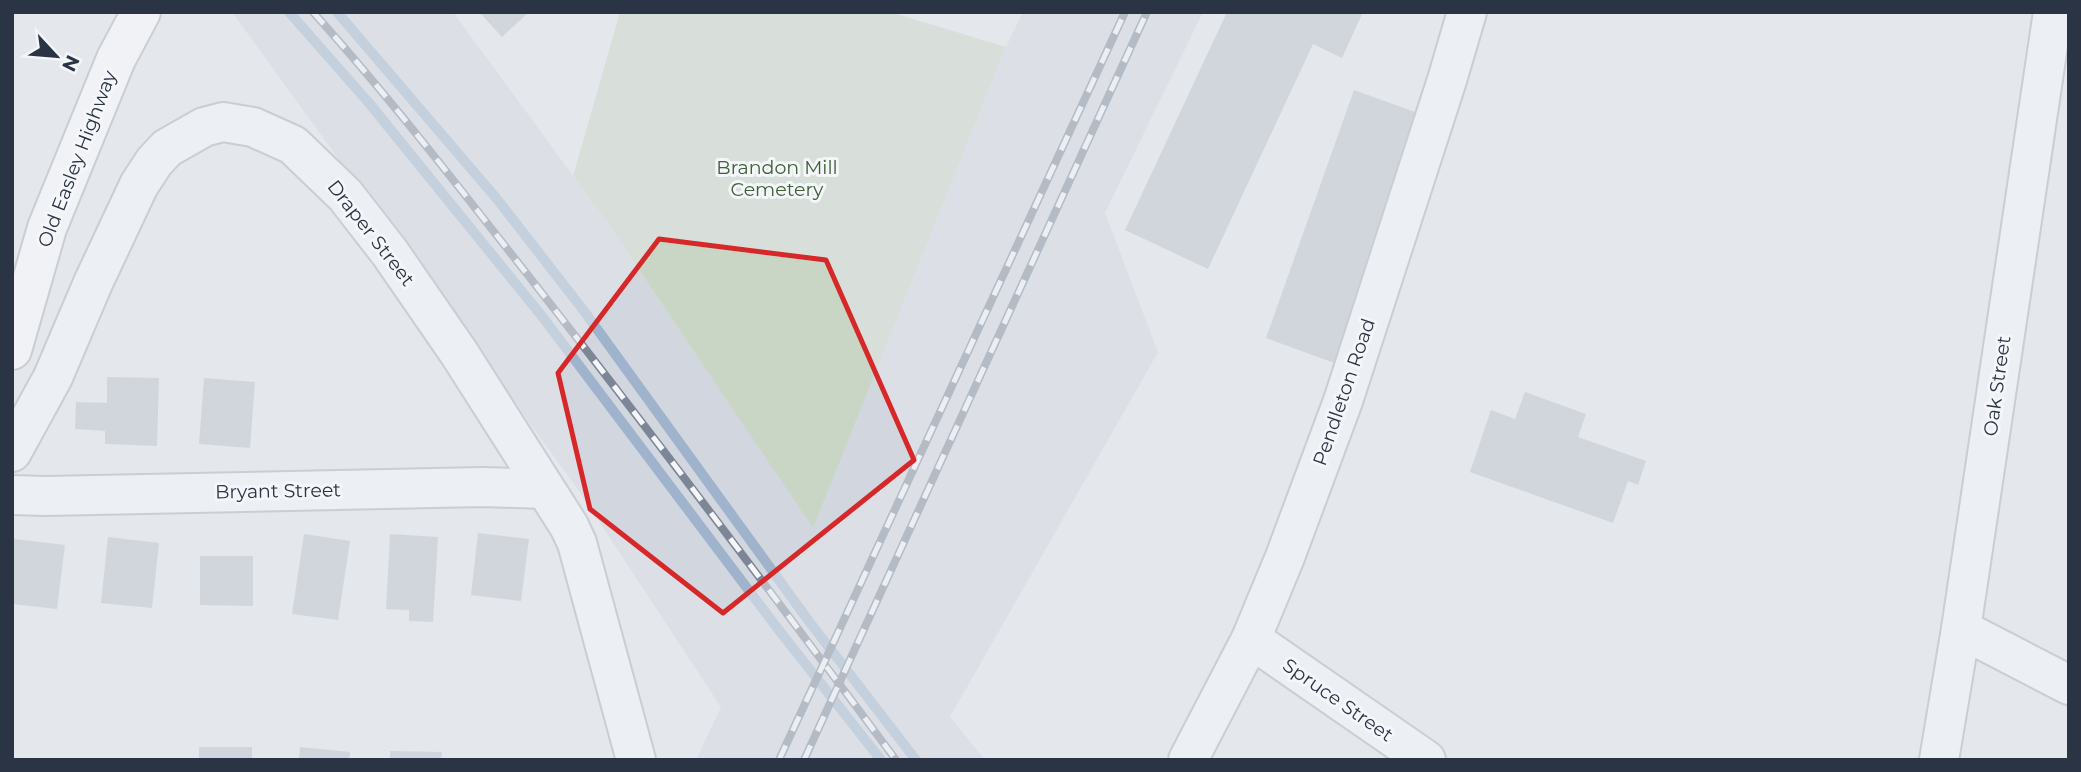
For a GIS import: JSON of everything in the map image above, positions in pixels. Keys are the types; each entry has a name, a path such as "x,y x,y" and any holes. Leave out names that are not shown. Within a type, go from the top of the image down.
{"main road":[{"name":"Old Easley Highway","path":"12,350 47,228 116,59 141,12"}],"street":[{"name":"Pendleton Road","path":"1188,760 1251,639 1285,557 1343,401 1443,93 1466,12"},
{"name":"Oak Street","path":"1939,760 2053,12"},
{"name":"Draper Street","path":"12,452 53,377 93,283 139,185 153,162 167,149 204,127 223,122 253,127 293,145 345,195 390,253 452,342 569,526 577,542 636,760"},
{"name":"Bryant Street","path":"12,495 483,487 545,489"},
{"path":"1961,629 2069,685"},
{"name":"Spruce Street","path":"1251,639 1426,760"}],"highlighted area":[{"path":"659,239 826,260 914,460 723,613 590,509 558,373"}],"shaded area":[{"path":"232,12 453,12 604,218 813,527 1006,47 1023,12 1203,12 1105,213 1158,352 950,717 985,760 696,760 721,707 579,491"}],"green space":[{"name":"Brandon Mill Cemetery","path":"620,12 890,12 1006,47 813,528 573,176"}],"building":[{"path":"479,12 529,12 502,37"},
{"path":"1227,12 1363,12 1342,58 1313,44 1208,269 1125,230"},
{"path":"1354,90 1429,117 1340,365 1266,338"},
{"path":"107,377 159,378 157,446 105,444 105,431 75,429 76,402 107,403"},
{"path":"204,378 255,382 250,448 199,444"},
{"path":"1525,392 1586,414 1578,437 1646,461 1638,485 1628,481 1613,523 1470,472 1491,410 1515,419"},
{"path":"478,533 529,539 521,601 471,595"},
{"path":"304,534 350,541 338,620 292,614"},
{"path":"390,534 438,537 433,622 409,621 409,610 386,609"},
{"path":"108,537 159,543 152,608 101,603"},
{"path":"14,539 65,545 57,609 12,604"},
{"path":"200,556 253,556 253,606 200,605"},
{"path":"199,747 252,747 252,760 199,760"},
{"path":"300,747 350,752 349,760 299,760"},
{"path":"390,751 442,752 441,760 390,760"}],"waterway":[{"path":"289,12 369,103 541,315 778,629 881,760"},
{"path":"337,12 497,199 584,311 808,620 916,760"}],"railway":[{"path":"313,12 453,180 626,401 896,760"},
{"path":"779,760 1125,12"},
{"path":"804,760 1147,12"}]}
